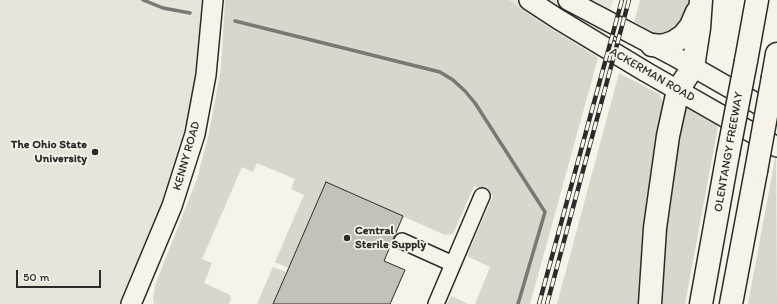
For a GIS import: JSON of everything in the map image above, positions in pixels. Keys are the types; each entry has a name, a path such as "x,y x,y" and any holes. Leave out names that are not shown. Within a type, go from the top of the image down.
{"highway":[{"name":"OLENTANGY FREEWAY","path":"701,304 757,0"},
{"path":"650,304 655,228 668,136 678,90 693,67 701,2"},
{"path":"652,45 662,46 674,42 683,36 691,26 701,2"},
{"path":"731,304 777,54"}],"main road":[{"name":"KENNY ROAD","path":"131,304 172,206 195,134 206,75 213,0"},
{"name":"ACKERMAN ROAD","path":"529,0 678,90 777,147"},
{"path":"568,0 693,67 777,115"}],"lane":[{"path":"436,304 482,196"},
{"path":"402,241 453,264"}],"shaded area":[{"name":"The Ohio State University","path":"0,0 213,0 206,75 131,304 0,304"},
{"path":"225,0 509,0 540,22 598,58 530,304 475,304 490,267 467,256 493,196 474,186 453,234 445,235 326,182 288,268 275,262 304,195 291,189 295,179 257,163 253,172 242,167 202,259 212,263 204,283 230,295 231,299 229,304 154,304 153,299 155,285 197,179 209,133 221,68"},
{"path":"509,0 613,0 598,58 540,22"},
{"path":"640,0 690,0 687,19 680,34 658,35 634,22"},
{"path":"619,73 659,94 666,108 651,178 643,304 557,304"},
{"path":"686,106 693,106 719,121 685,304 658,304 661,236 681,112"},
{"path":"776,153 777,304 748,304"},
{"path":"273,267 286,272 273,304 257,304"},
{"path":"451,296 468,304 447,304"}],"building":[{"name":"Central Sterile Supply","path":"326,182 403,216 384,261 405,270 390,304 273,304"}],"waterway":[{"path":"143,0 163,8 190,13"},
{"path":"235,21 440,72 453,80 465,91 475,103 545,212 518,304"}],"railway":[{"path":"539,304 622,0"},
{"path":"547,304 629,0"}],"place":[{"name":"The Ohio State University","path":"95,152"},
{"name":"Central Sterile Supply","path":"347,238"}]}
